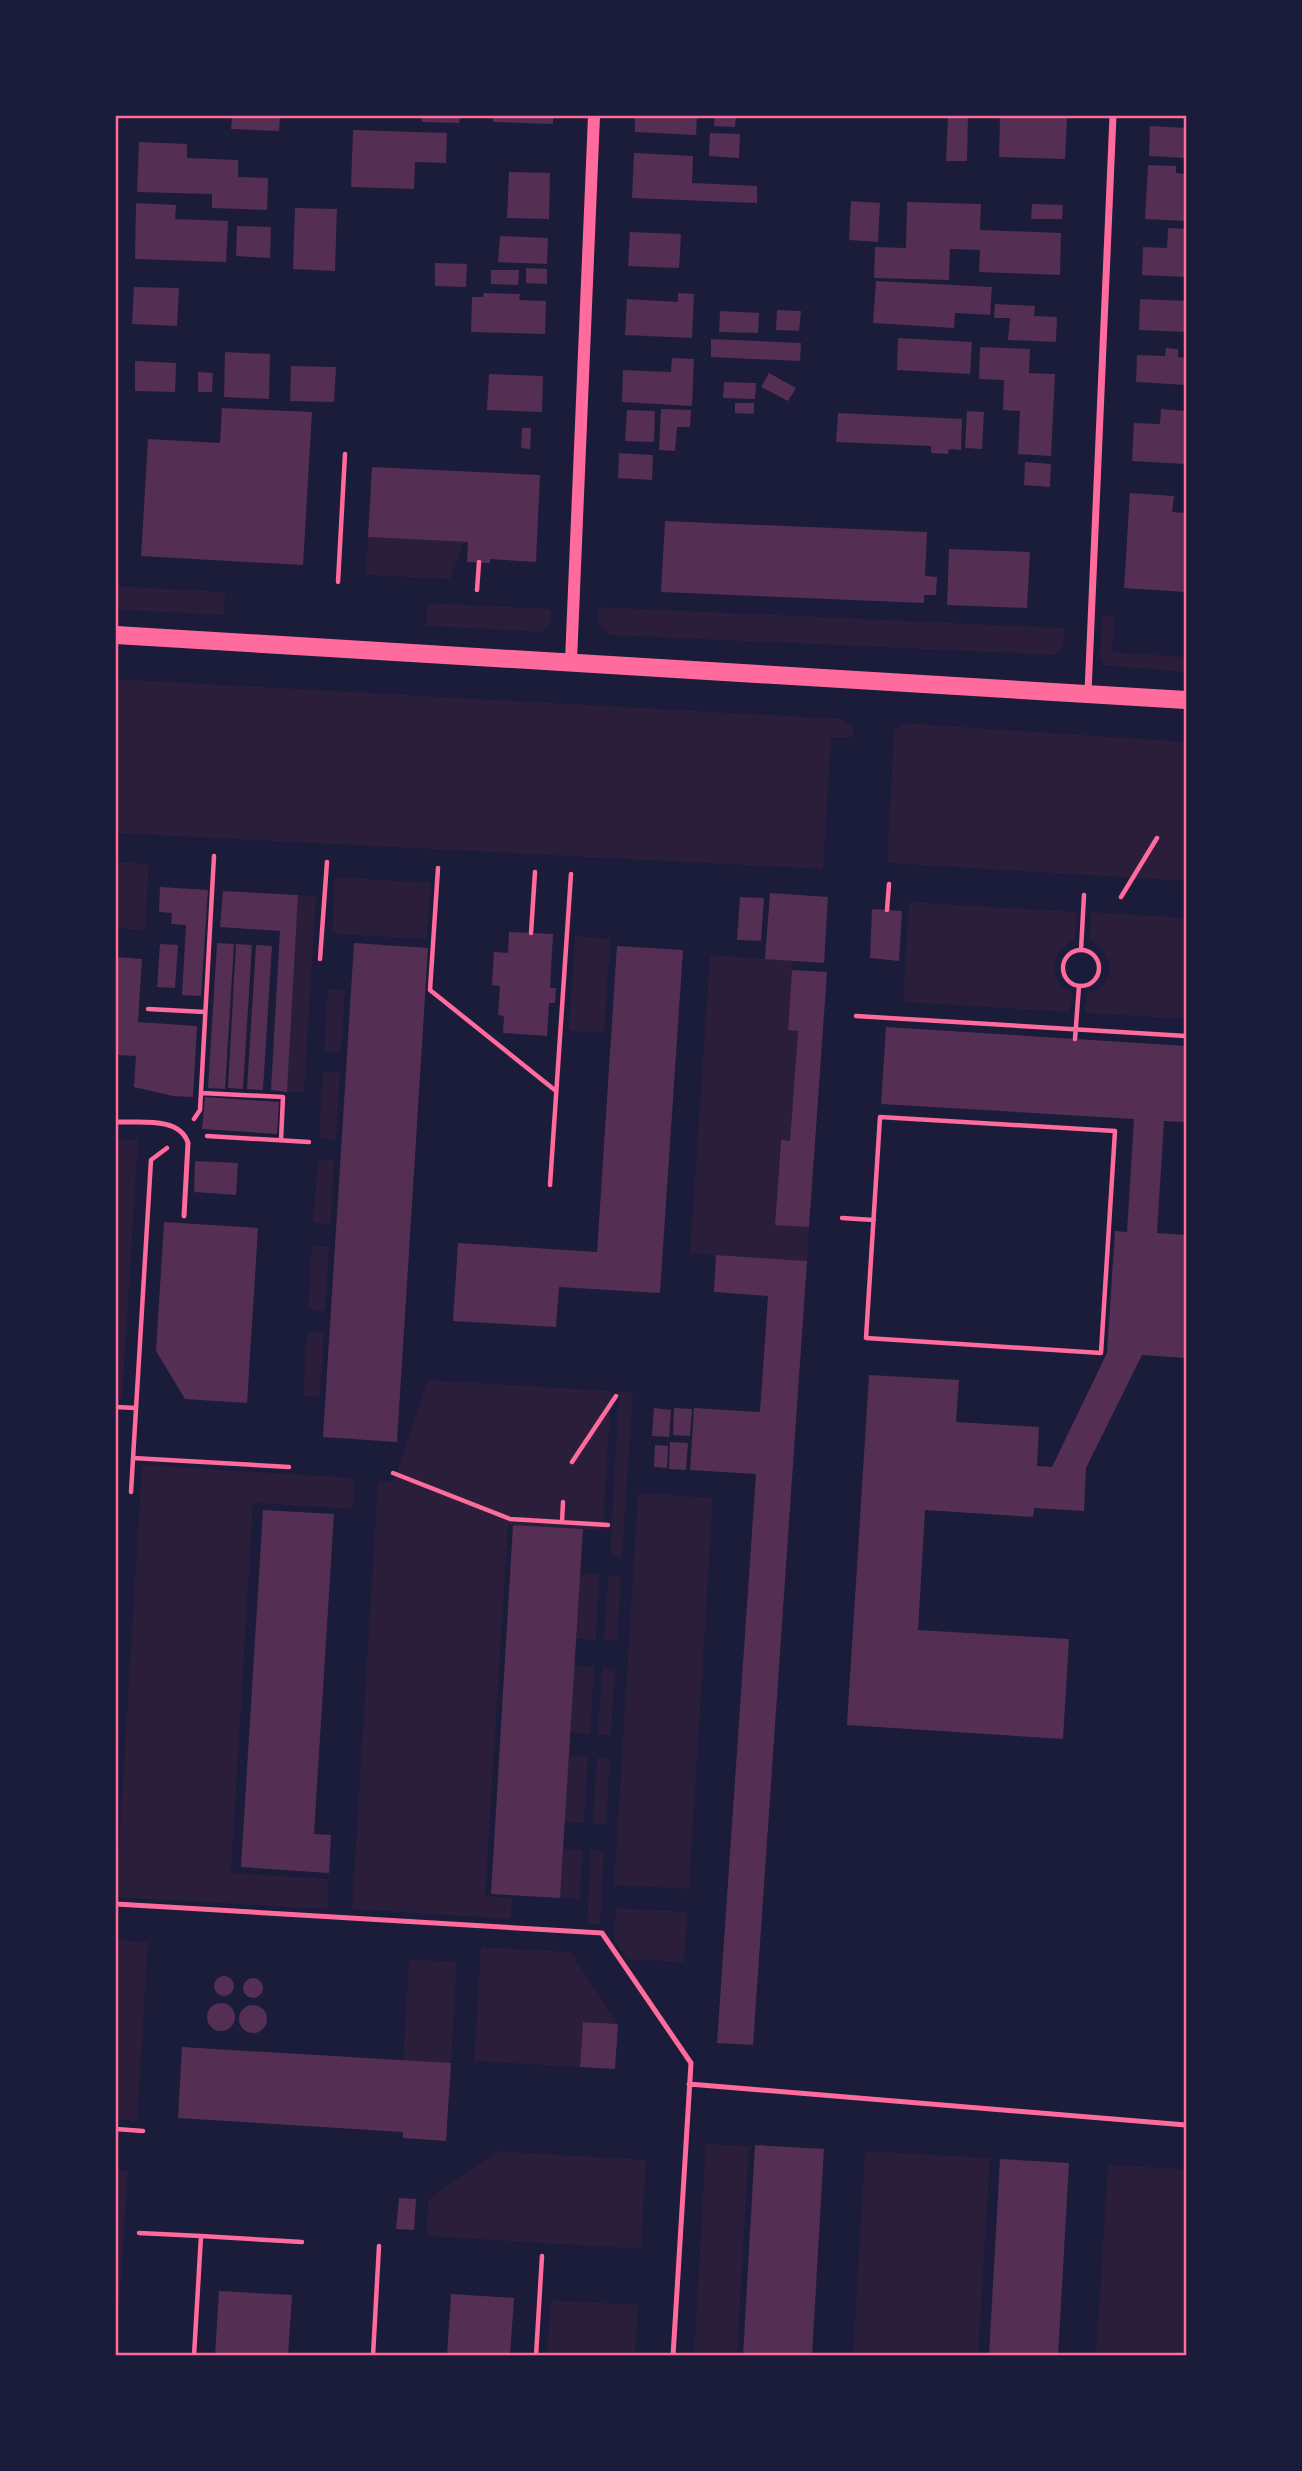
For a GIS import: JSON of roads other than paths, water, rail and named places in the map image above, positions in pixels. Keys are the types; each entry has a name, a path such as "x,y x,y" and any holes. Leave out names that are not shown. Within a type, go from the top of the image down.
{"main road":[{"path":"116,635 1186,700"}],"street":[{"path":"571,661 594,116"},
{"path":"1088,693 1114,116"}],"lane":[{"path":"116,1122 170,1125 180,1129 185,1135 188,1143 184,1216"},
{"path":"116,1904 602,1933 691,2063 673,2356"},
{"path":"689,2084 1186,2124"}]}
